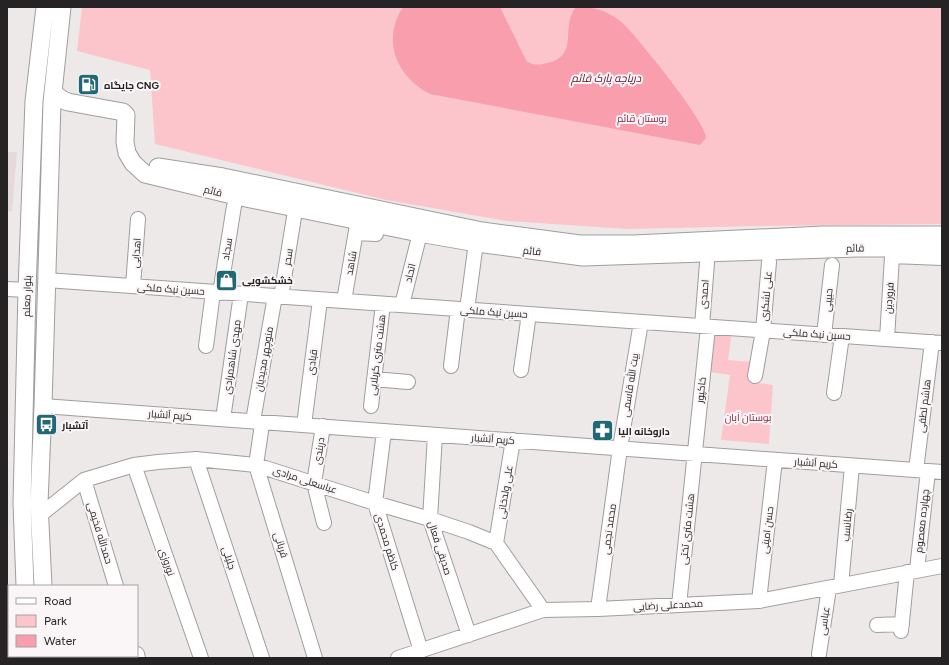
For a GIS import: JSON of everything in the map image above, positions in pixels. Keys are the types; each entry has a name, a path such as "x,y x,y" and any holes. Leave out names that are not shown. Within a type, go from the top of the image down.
{"main road":[{"name":"بلوار معلم","path":"25,585 22,503 26,290 34,101 45,7"},
{"name":"بلوار معلم","path":"42,585 39,503 44,406 46,280 53,93 62,7"},
{"path":"53,93 68,102 123,112 126,115 126,147 133,163"},
{"name":"قائم","path":"133,163 223,177 482,231 580,244 634,244 823,235 942,235"},
{"name":"قائم","path":"133,163 145,174 236,196 470,242 518,250 583,257 857,248 942,248"}],"street":[{"name":"سجاد","path":"206,346 234,206"},
{"name":"سحر","path":"278,297 294,217"},
{"name":"اهدایی","path":"133,286 138,219"},
{"name":"شاهد","path":"344,301 357,229 376,234"},
{"name":"اتحاد","path":"402,305 418,241"},
{"path":"451,366 476,250"},
{"name":"فروردین","path":"887,339 892,256 942,258"},
{"name":"علی لشکری","path":"756,376 763,331 769,262"},
{"name":"احمدی","path":"705,327 707,263"},
{"name":"حبیبی","path":"824,335 832,265"},
{"name":"حسین نیک ملکی","path":"46,280 937,343"},
{"path":"7,289 26,290"},
{"name":"مهدی شاهمرادی","path":"223,419 242,294"},
{"name":"منوچهر مجیدیان","path":"257,426 278,297"},
{"name":"قبادی","path":"304,425 320,300"},
{"name":"هشت متری کربلایی","path":"370,406 383,304"},
{"path":"521,370 529,314"},
{"name":"بیت الله قاسمی","path":"620,448 641,322"},
{"name":"خاکپور","path":"694,454 705,327"},
{"path":"834,393 842,336"},
{"name":"هاشم لطفی","path":"922,471 937,343"},
{"path":"374,379 408,382"},
{"name":"کریم آتشبار","path":"44,406 223,419 257,426 323,426 942,472"},
{"name":"قربانی","path":"257,426 256,465 316,658"},
{"name":"دربندی","path":"323,426 314,483 324,523"},
{"name":"کاظم محمدی","path":"384,431 375,503 421,650"},
{"name":"صدیقی فعال","path":"435,435 430,518 468,635"},
{"name":"علی ولدخانی","path":"496,543 513,440"},
{"name":"محمد نجمی","path":"598,609 620,448"},
{"name":"هشت متری تختی","path":"679,605 694,454"},
{"name":"عباسعلی مرادی","path":"40,515 84,480 134,465 196,459 256,465 375,503 430,518 496,543"},
{"name":"جلیلی","path":"196,459 262,658"},
{"name":"حسن امینی","path":"759,601 775,460"},
{"name":"نوروزی","path":"134,465 201,658"},
{"name":"رضانسب","path":"835,586 852,466"},
{"name":"چهارده معصوم","path":"877,625 901,628 912,571 922,471"},
{"name":"حمدالله فخیمی","path":"84,480 116,585"},
{"path":"496,543 543,610"},
{"name":"محمدعلی رضایی","path":"398,658 543,610 598,609 759,601 942,566"},
{"name":"عباسی","path":"819,654 835,586"}],"shaded area":[{"path":"7,152 17,152 12,211 7,212"}],"green space":[{"name":"بوستان قائم","path":"82,7 942,7 942,224 627,229 507,221 386,200 155,144 150,70 77,51"},
{"name":"بوستان آبان","path":"715,329 732,331 728,360 752,362 751,382 773,385 769,444 721,440 730,375 710,372"}],"water":[{"name":"دریاچه پارک قائم","path":"403,7 500,7 526,60 532,64 543,64 555,61 562,55 566,49 568,41 571,15 576,7 599,9 614,17 630,30 686,102 696,117 706,138 700,145 430,94 418,87 409,78 401,68 396,57 393,45 393,33 396,20"}],"place":[{"name":"جایگاه CNG","path":"88,85"},
{"name":"خشکشویی","path":"226,280"},
{"name":"آتشبار","path":"47,425"},
{"name":"داروخانه الیا","path":"602,431"}]}
